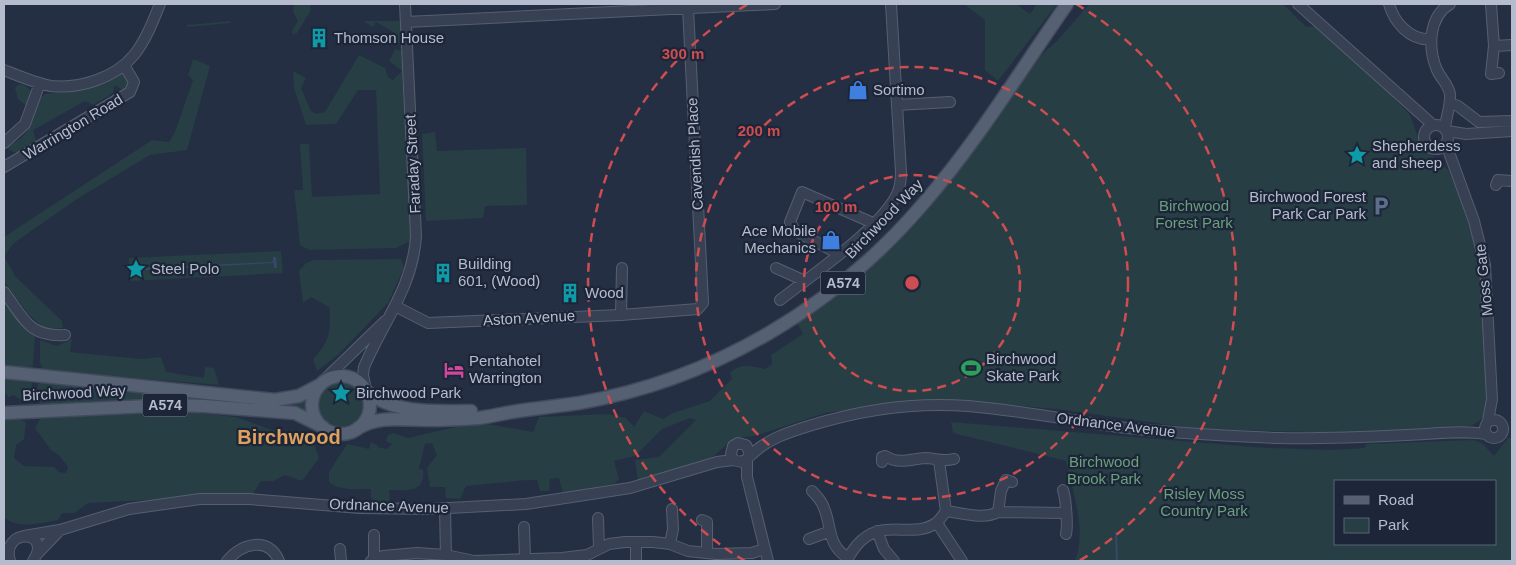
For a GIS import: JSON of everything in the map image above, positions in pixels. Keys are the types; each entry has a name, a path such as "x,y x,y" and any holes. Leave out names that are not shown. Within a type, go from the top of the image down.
{"main road":[{"name":"Birchwood Way","path":"358,428 379,418 453,420 606,397 672,378 747,346 821,299 872,258 924,204 980,131 1066,5"},
{"name":"Birchwood Way","path":"4,372 275,400 300,396 320,384"},
{"name":"A574","path":"320,384 329,378 346,376 361,383 366,391"},
{"path":"320,384 312,403 313,412 322,427"},
{"name":"Birchwood Way","path":"366,391 385,404 408,409 519,411"},
{"path":"358,428 368,416 370,400 366,391"},
{"name":"Birchwood Way","path":"4,414 170,405 204,406 294,413 322,427"},
{"name":"A574","path":"322,427 336,433 344,433 358,428"}],"street":[{"path":"4,70 40,83 75,85 103,77 124,65 140,47 160,4"},
{"name":"Faraday Street","path":"366,391 363,375 364,367 410,275 415,254 416,236 405,4"},
{"path":"406,22 661,7 688,8 775,4"},
{"path":"780,300 839,254 873,224 894,200 902,181 891,4"},
{"path":"1298,4 1446,136 1512,131"},
{"path":"1389,4 1392,18 1405,30 1423,40 1431,39"},
{"path":"1436,149 1446,136 1448,88 1437,70 1431,39 1441,11 1450,4"},
{"path":"1491,4 1494,46 1491,74 1498,73"},
{"name":"Cavendish Place","path":"688,8 703,300"},
{"path":"1494,46 1512,45"},
{"name":"Warrington Road","path":"4,168 126,96 133,88 134,82 124,65"},
{"path":"4,143 25,124 40,83"},
{"path":"897,105 950,102"},
{"path":"1423,136 1426,129 1434,125 1448,107 1458,106 1479,122 1512,121"},
{"path":"1417,112 1423,136"},
{"name":"Moss Gate","path":"1423,136 1427,146 1436,149 1453,164"},
{"name":"Moss Gate","path":"1446,136 1453,164 1474,221 1484,261 1492,399 1487,422"},
{"path":"1496,185 1498,180 1512,181"},
{"path":"839,254 795,231 790,222 802,192 873,224"},
{"path":"621,314 622,268"},
{"path":"776,268 805,280"},
{"path":"4,292 34,330 44,335 65,334"},
{"name":"Aston Avenue","path":"395,306 428,323 698,309 703,300"},
{"name":"Faraday Street","path":"320,384 388,319"},
{"name":"Moss Gate","path":"1492,399 1500,422"},
{"name":"Ordnance Avenue","path":"717,462 736,446 772,439 842,417 932,405 1005,410 1118,426 1215,436 1347,438 1465,431 1486,434"},
{"path":"1512,424 1494,419 1487,422 1484,428 1486,434 1493,438 1512,432"},
{"name":"Ordnance Avenue","path":"1465,431 1487,422"},
{"path":"1500,422 1503,430 1501,435"},
{"name":"Ordnance Avenue","path":"748,458 757,448 772,439"},
{"path":"747,477 731,454 736,446 748,448 747,477 768,561"},
{"path":"882,462 882,457 885,456 906,462 925,458 939,461 954,459"},
{"path":"734,460 742,462 748,458"},
{"name":"Ordnance Avenue","path":"24,536 60,530 129,508 200,499 249,498 360,508 445,509 526,504 592,495 661,480 717,462 734,460"},
{"path":"812,491 824,505 828,532 840,553 848,560 860,541 877,531 886,528 926,528 937,523 946,511 939,461"},
{"path":"998,512 1003,484 1006,480 1012,482"},
{"path":"1063,490 1066,497 1065,513 1068,524 1066,534"},
{"path":"445,509 446,555"},
{"path":"670,544 673,529 672,509"},
{"path":"946,511 983,516 998,512 1065,513"},
{"path":"598,518 599,548"},
{"path":"702,520 707,522 707,551"},
{"path":"937,523 962,561"},
{"path":"524,527 525,558"},
{"name":"Ordnance Avenue","path":"35,558 60,530"},
{"path":"877,531 884,549 894,561"},
{"path":"809,540 828,532"},
{"path":"374,535 372,560 383,556 407,558 446,555 474,561 525,558 562,560 587,555 609,544 636,543 670,544 688,551 707,551 730,558 764,549"},
{"path":"10,561 5,553 13,538 24,536 35,544 35,558"},
{"path":"636,543 636,561"},
{"path":"227,561 236,552 257,544 268,546 276,553 279,561"},
{"path":"340,549 341,561"}],"green space":[{"path":"294,4 310,4 311,10 297,33 293,35 292,30 298,21 293,12"},
{"path":"964,4 1016,4 1030,14 1037,4 1057,4 998,81 985,70 985,20"},
{"name":"Birchwood Forest Park","path":"1089,4 1283,4 1306,27 1316,26 1384,88 1410,115 1419,140 1431,155 1448,170 1460,196 1477,254 1483,290 1488,405 1482,419 1471,426 1349,433 1198,429 1065,410 978,402 912,401 825,413 755,436 734,438 714,456 686,467 638,480 635,460 659,457 696,420 690,418 662,429 635,456 614,461 619,479 614,484 563,493 559,478 550,479 549,491 540,491 537,480 527,480 466,486 460,499 446,498 445,487 430,487 427,468 437,455 432,443 425,444 419,468 423,470 421,483 414,489 402,491 389,490 390,499 387,504 375,503 371,497 371,489 343,488 329,482 329,472 347,444 369,449 371,442 377,445 377,447 387,449 392,444 386,441 388,435 393,433 408,438 476,422 533,432 539,417 608,414 626,418 634,427 644,411 663,419 673,413 710,401 732,379 730,373 738,367 747,366 765,369 772,364 771,355 803,334 796,321 890,245 1023,72 1058,40"},
{"path":"230,21 230,23 187,27 187,25"},
{"path":"363,21 401,21 401,45 392,38 395,33 376,22 373,27"},
{"path":"395,49 403,51 402,71 389,61"},
{"path":"359,55 385,68 388,77 393,80 402,71 412,240 396,248 309,250 300,245 294,190 303,190 300,144 309,144 312,197 380,194 376,90 358,90 336,124 306,125 294,88 293,71 306,78 301,88 311,111 317,114 325,112"},
{"path":"193,59 210,66 187,150 150,155 77,199 14,243 4,256 4,237 152,140 169,142 175,132 193,80 188,75"},
{"path":"124,72 130,84 127,93 114,86 113,93 93,105 85,101 33,130 36,140 19,154 9,150 7,146 25,134 31,124 38,102 45,94 81,90 107,81"},
{"path":"19,84 24,85 31,91 33,96 28,104 24,104 18,99 15,88"},
{"path":"435,132 437,151 526,148 527,205 485,206 483,218 426,221 422,134"},
{"path":"281,251 283,273 129,281 129,258"},
{"path":"4,256 15,276 62,321 63,328 45,329 28,314 4,281"},
{"path":"401,259 404,268 388,303 338,355 317,371 313,359 323,347 328,336 330,323 329,307 311,297 303,303 299,271 306,263 314,260"},
{"path":"4,299 35,335 33,366 26,368 4,366"},
{"path":"72,339 70,352 141,359 161,357 166,372 204,378 205,367 214,368 219,385 99,375 82,376 43,369 40,363 40,340 57,346"},
{"path":"4,377 32,383 30,402 25,403 14,395 8,397 4,390"},
{"path":"42,381 172,393 172,401 47,406 36,401 38,384"},
{"path":"340,381 353,385 359,391 363,404 359,417 353,423 340,427 327,423 321,417 317,404 321,391 327,385"},
{"path":"220,398 306,398 306,411 219,403"},
{"path":"173,410 236,417 275,431 296,431 313,442 319,458 302,481 285,475 273,481 261,481 252,495 88,503 74,513 62,513 58,520 37,524 16,523 4,517 4,420 18,419 26,422 24,439 16,445 14,458 24,466 54,467 59,472 66,473 68,467 60,456 51,450 35,428 40,419 48,416"},
{"name":"Risley Moss Country Park","path":"951,422 1266,448 1332,450 1365,448 1366,444 1473,440 1482,443 1494,456 1508,438 1512,438 1512,561 1075,561 1080,538 1078,512 1066,461 953,433"}],"water":[{"path":"273,257 276,257 277,268 274,268 274,263 142,270 142,268 273,262"}],"waterway":[{"path":"1116,533 1117,561"}],"place":[{"name":"Thomson House","path":"319,38"},
{"name":"Sortimo","path":"858,90"},
{"name":"Shepherdess and sheep","path":"1357,155"},
{"name":"Birchwood Forest Park Car Park","path":"1381,206"},
{"name":"Ace Mobile Mechanics","path":"831,240"},
{"name":"Steel Polo","path":"136,269"},
{"name":"Building 601, (Wood)","path":"443,273"},
{"name":"Wood","path":"570,293"},
{"name":"Birchwood Skate Park","path":"971,368"},
{"name":"Pentahotel Warrington","path":"454,370"},
{"name":"Birchwood Park","path":"341,393"}],"district":[{"name":"Birchwood","path":"289,437"}],"park label":[{"name":"Birchwood Brook Park","path":"1104,470"}]}
